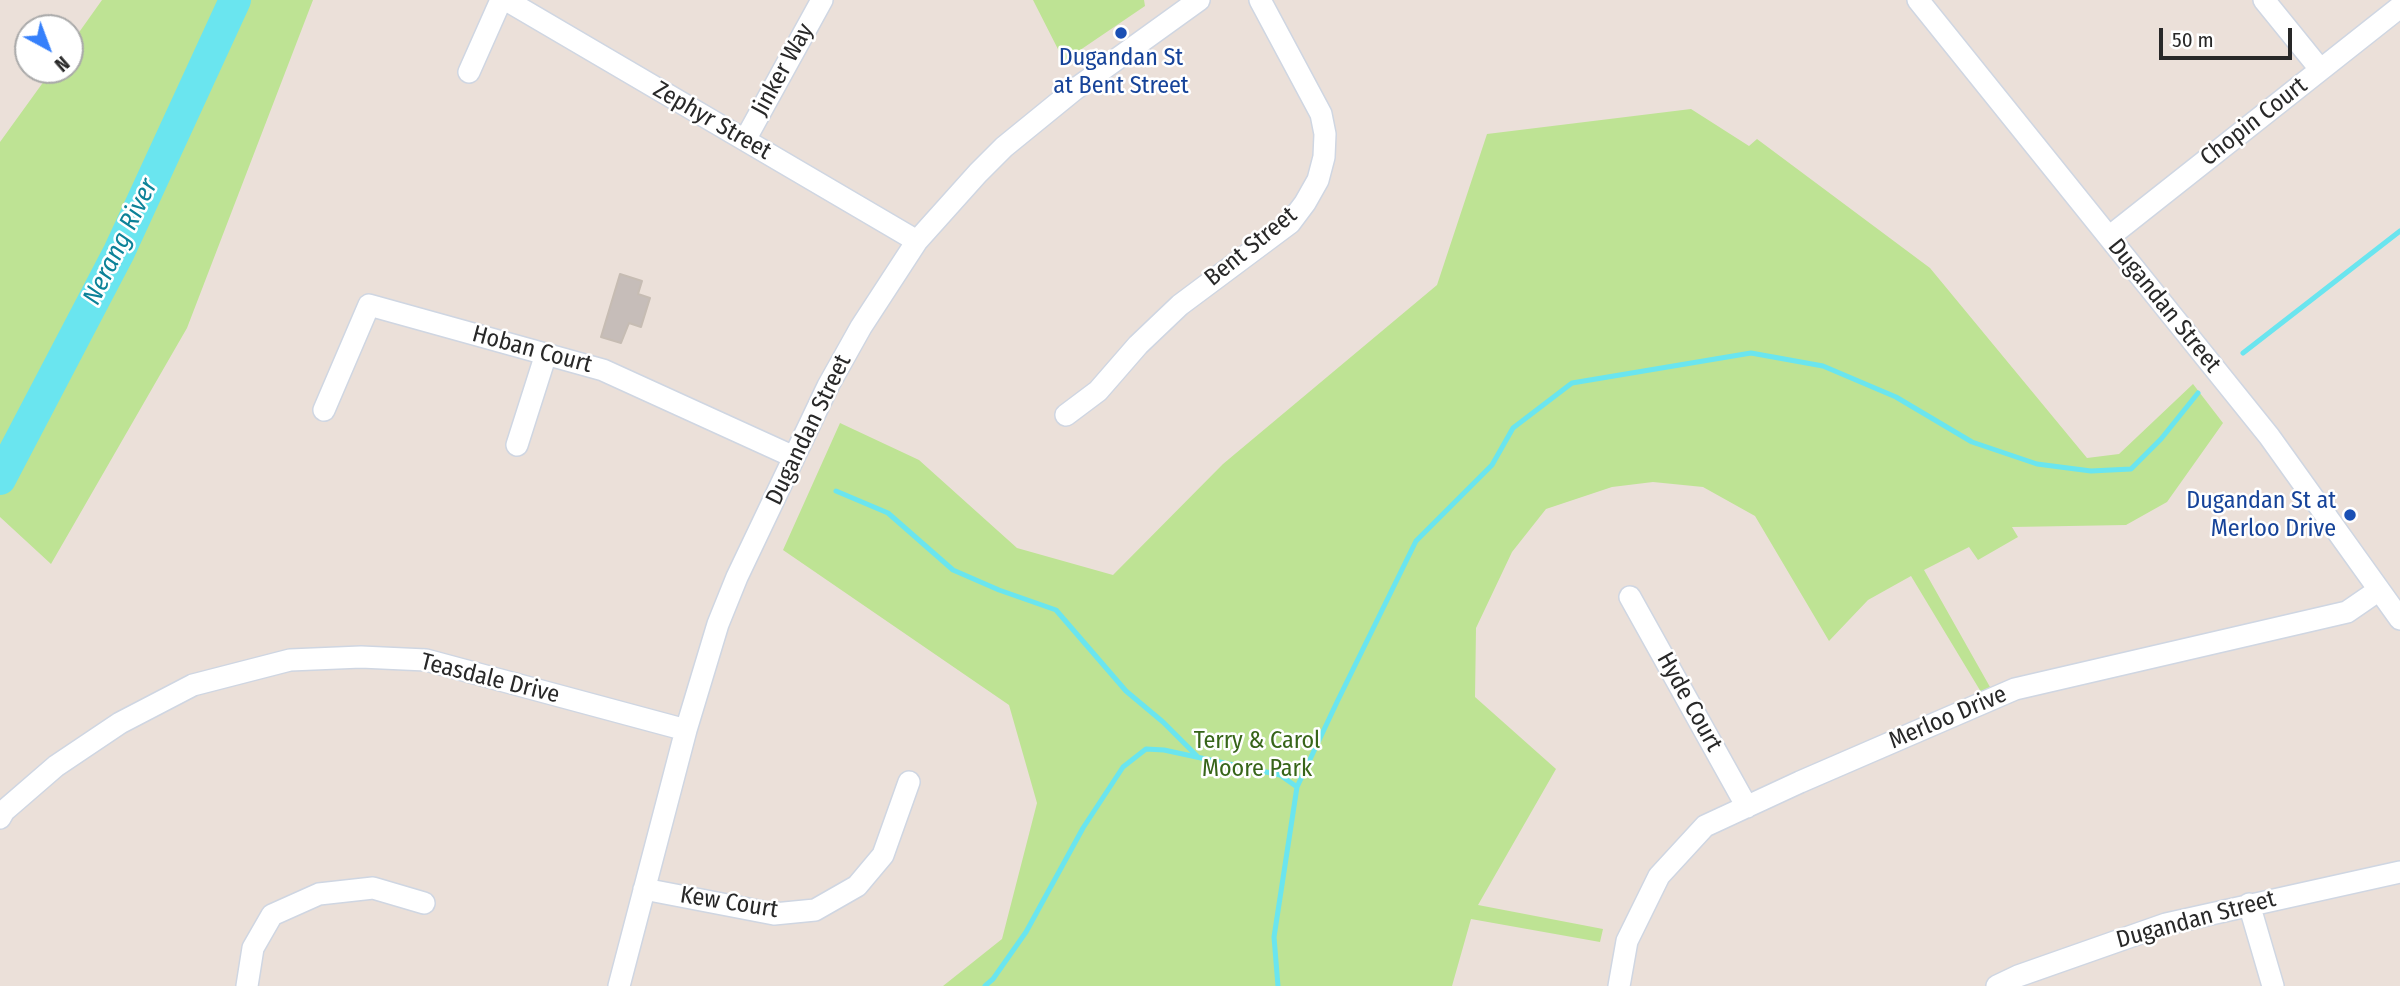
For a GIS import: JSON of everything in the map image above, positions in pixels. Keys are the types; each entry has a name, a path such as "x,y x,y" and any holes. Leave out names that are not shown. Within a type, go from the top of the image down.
{"street":[{"path":"469,72 504,0"},
{"name":"Zephyr Street","path":"504,0 917,241"},
{"name":"Jinker Way","path":"745,140 822,0"},
{"name":"Dugandan Street","path":"619,986 686,730 718,624 737,577 828,386 861,327 917,241 978,173 1040,116 1199,0"},
{"name":"Bent Street","path":"1066,415 1098,391 1138,345 1180,306 1290,223 1318,180 1324,157 1325,134 1321,114 1260,0"},
{"name":"Dugandan Street","path":"1918,0 2269,436 2400,619"},
{"path":"2264,0 2320,69"},
{"name":"Chopin Court","path":"2109,237 2400,7"},
{"name":"Hoban Court","path":"324,410 369,305 603,370 794,457"},
{"path":"517,445 546,354"},
{"name":"Merloo Drive","path":"1619,986 1627,941 1659,876 1705,826 2015,689 2347,612 2379,590"},
{"name":"Hyde Court","path":"1630,597 1747,807"},
{"name":"Teasdale Drive","path":"0,818 4,811 56,766 120,723 193,685 290,660 361,657 426,660 686,730"},
{"name":"Kew Court","path":"644,889 774,914 816,910 857,886 883,855 909,782"},
{"name":"Dugandan Street","path":"1997,986 2018,975 2166,924 2400,872"},
{"path":"247,986 253,948 272,915 319,894 373,888 424,903"},
{"path":"2249,904 2273,986"}],"green space":[{"path":"102,0 313,0 187,328 51,564 0,517 0,142 42,84 84,84 84,25"},
{"path":"1033,0 1144,0 1145,6 1064,61"},
{"name":"Terry & Carol Moore Park","path":"1691,109 1749,146 1757,139 1930,268 2087,458 2119,454 2193,384 2223,423 2167,502 2126,525 2012,527 2018,537 1978,560 1969,547 1924,570 1990,687 1981,692 1911,576 1868,600 1829,641 1755,516 1703,487 1653,482 1612,487 1546,509 1512,552 1476,628 1475,697 1556,769 1478,905 1603,929 1600,942 1471,919 1452,986 943,986 1002,939 1037,803 1009,705 783,550 840,423 919,460 1017,548 1113,575 1223,464 1437,285 1487,134"}],"building":[{"path":"620,274 642,281 638,294 650,298 641,327 629,323 621,343 601,337"}],"waterway":[{"name":"Nerang River","path":"0,479 119,252 235,0"},
{"path":"2243,353 2400,231"},
{"path":"1278,986 1274,937 1297,787 1337,702 1416,541 1492,465 1513,428 1572,383 1751,353 1823,366 1896,397 1972,442 2037,464 2091,471 2131,469 2161,439 2198,393"},
{"path":"836,491 888,513 953,570 1056,610 1126,691 1163,722 1197,756"},
{"path":"985,986 993,979 1026,932 1083,828 1123,767 1146,749 1164,750 1280,775 1297,787"}],"place":[{"name":"Dugandan St at Bent Street","path":"1121,33"},
{"name":"Dugandan St at Merloo Drive","path":"2350,515"}]}
